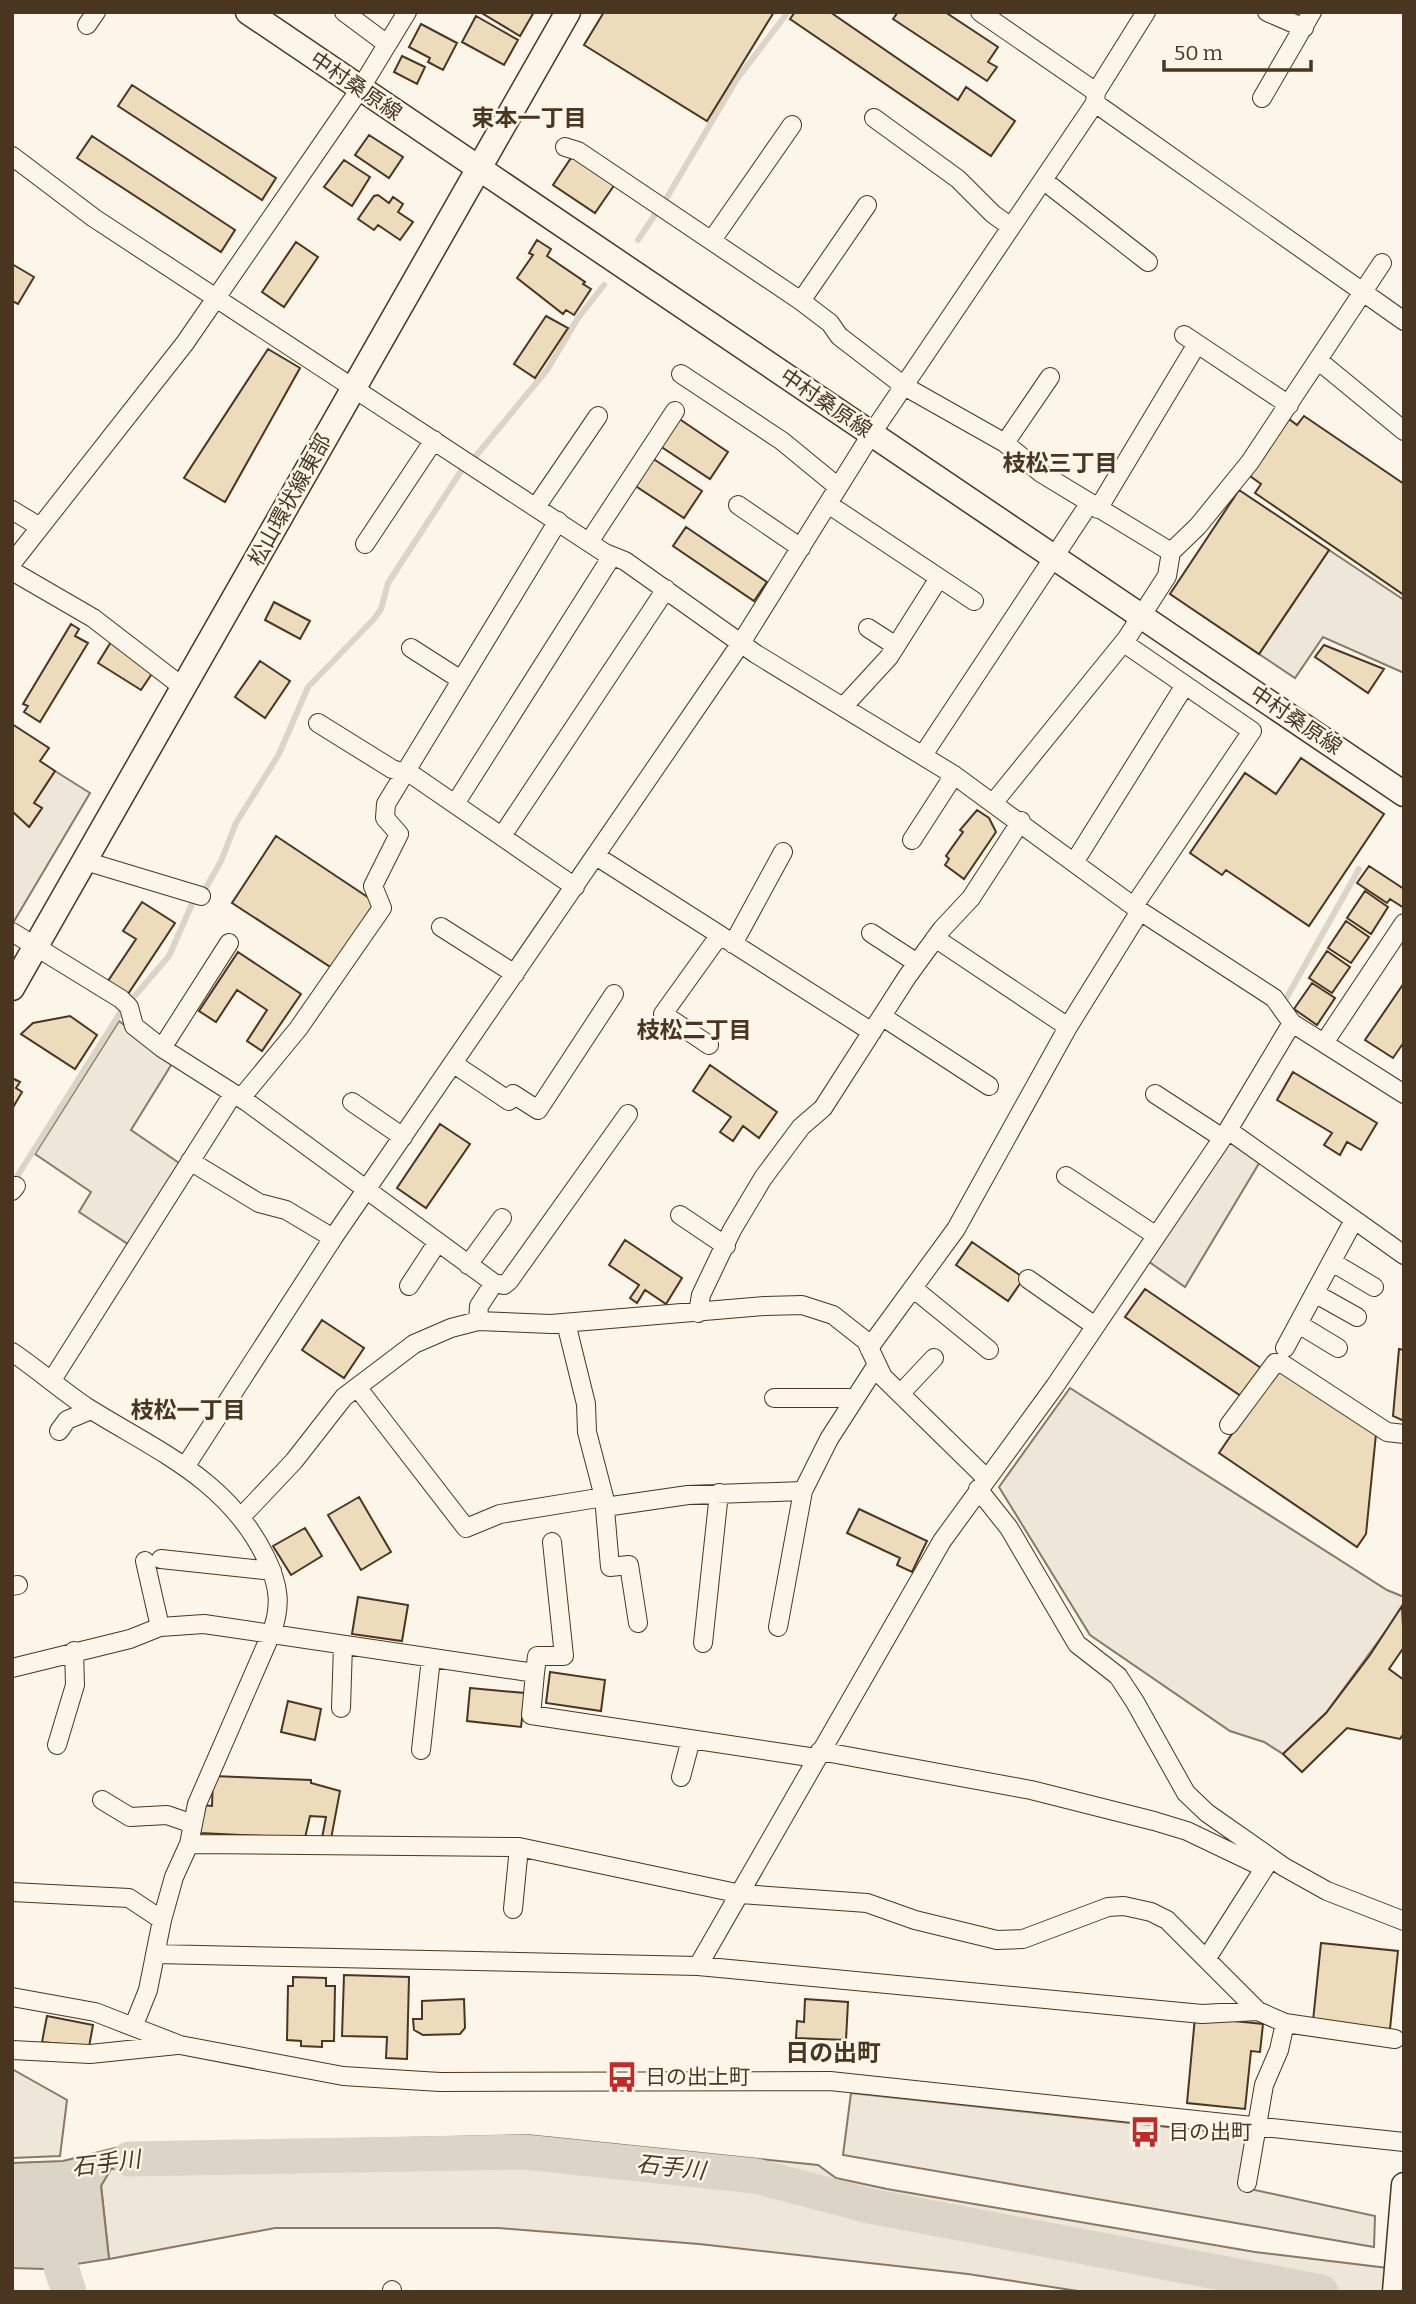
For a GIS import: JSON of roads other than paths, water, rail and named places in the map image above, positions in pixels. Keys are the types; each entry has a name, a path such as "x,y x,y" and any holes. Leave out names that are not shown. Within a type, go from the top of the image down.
{"street":[{"name":"中村桑原線","path":"248,12 1404,794"},
{"path":"344,12 387,44"},
{"path":"12,563 185,343 360,89 407,12"},
{"name":"松山環状線東部","path":"12,988 568,12"},
{"path":"980,12 1404,321"},
{"path":"185,1467 333,1238 741,643 872,433 1096,98 1146,12"},
{"path":"1262,98 1308,20 1267,12"},
{"path":"874,118 958,179 993,214 1011,227"},
{"path":"712,240 792,125"},
{"path":"565,147 578,151 801,301 830,323 839,336 904,386 1005,443 1041,473 1171,552"},
{"path":"12,156 94,218 215,299 589,542 625,561 741,643 954,775 1021,821 1137,909 1274,998 1292,1023 1404,1094"},
{"path":"1043,180 1148,262"},
{"path":"801,301 867,205"},
{"path":"994,802 1124,643 1167,576 1171,552 1198,526 1250,462 1364,294 1382,263"},
{"path":"923,755 959,696 1094,506 1191,340 1289,405"},
{"path":"1319,360 1404,431"},
{"path":"681,374 782,441 838,487"},
{"path":"1005,443 1050,377"},
{"path":"589,542 675,411"},
{"path":"536,508 598,416"},
{"path":"365,544 433,440"},
{"path":"828,504 974,601"},
{"path":"738,505 801,548"},
{"path":"12,510 40,527"},
{"path":"52,1380 190,1161 237,1096 298,1029 382,908 373,886 399,834 383,811 558,522"},
{"path":"455,804 612,556"},
{"path":"12,571 93,618 184,688"},
{"path":"844,706 896,646 939,578"},
{"path":"502,836 666,589"},
{"path":"868,628 896,646"},
{"path":"869,1348 914,1289 921,1272 956,1230 1068,1027 1137,909 1252,731 1124,643"},
{"path":"411,648 461,680"},
{"path":"1074,862 1185,685"},
{"path":"318,723 455,804 575,887"},
{"path":"912,840 954,775"},
{"path":"698,1313 701,1295 762,1178 801,1127 823,1108 917,963 935,938 971,898 1021,821"},
{"path":"709,1045 663,1014 726,940 783,852"},
{"path":"596,856 872,1032"},
{"path":"85,861 201,896"},
{"path":"1325,1044 1404,923"},
{"path":"441,927 515,974"},
{"path":"12,932 121,999 129,1007 134,1026 162,1048 237,1096 494,1283 503,1285 509,1281 628,1114"},
{"path":"871,933 917,963"},
{"path":"935,938 1068,1027"},
{"path":"162,1048 229,943"},
{"path":"454,1064 509,1101 513,1094 538,1110 614,994"},
{"path":"883,1017 989,1086"},
{"path":"698,1966 942,1541 1055,1385 1225,1134 1292,1023"},
{"path":"1155,1094 1225,1134 1404,1255"},
{"path":"352,1102 403,1137"},
{"path":"190,1161 259,1203 286,1210 333,1238"},
{"path":"1066,1176 1155,1234"},
{"path":"680,1215 726,1246"},
{"path":"468,1265 502,1219"},
{"path":"1285,1348 1300,1325 1354,1220"},
{"path":"409,1286 437,1243"},
{"path":"1332,1262 1374,1287"},
{"path":"1028,1279 1095,1326"},
{"path":"478,1321 478,1306 494,1283"},
{"path":"914,1289 989,1350"},
{"path":"1316,1294 1357,1317"},
{"path":"242,1516 294,1461 344,1397 414,1344 451,1328 478,1321 566,1323 802,1305 833,1315 866,1341 876,1366 982,1483 1077,1644 1118,1676 1186,1793 1207,1813 1269,1861 1327,1891 1404,1921"},
{"path":"566,1323 586,1404 587,1432 604,1502 610,1567 629,1565 638,1623"},
{"path":"1300,1325 1338,1348"},
{"path":"12,1352 91,1409 219,1491 242,1516 272,1571 279,1599 279,1615 197,1804 189,1844 174,1877 162,1920 148,1990 134,2025"},
{"path":"900,1394 934,1358"},
{"path":"1229,1425 1275,1363 1283,1364 1387,1432 1404,1434"},
{"path":"778,1627 803,1491 829,1439 876,1366"},
{"path":"357,1387 466,1528 499,1514 604,1502 719,1493 803,1491"},
{"path":"775,1398 855,1398"},
{"path":"59,1431 67,1420 91,1409"},
{"path":"703,1643 719,1493"},
{"path":"552,1542 564,1656 537,1656 531,1715 691,1739 818,1754 1031,1790 1154,1821 1187,1832 1256,1864 1269,1861"},
{"path":"160,1628 153,1560 272,1571"},
{"path":"12,1668 130,1639 160,1628 204,1624 535,1673"},
{"path":"341,1708 344,1645"},
{"path":"57,1745 75,1685 74,1651"},
{"path":"421,1750 431,1658"},
{"path":"681,1777 691,1739"},
{"path":"102,1800 130,1817 167,1815 193,1824"},
{"path":"189,1844 519,1847 741,1894 866,1903 953,1931 1010,1941 1089,1912 1124,1906 1151,1912 1167,1920 1258,2011 1285,2022 1395,2039"},
{"path":"513,1909 519,1847"},
{"path":"1207,1958 1269,1861"},
{"path":"12,1892 130,1898 162,1920"},
{"path":"155,1954 698,1966 1202,2014 1258,2011"},
{"path":"12,1997 95,2012 180,2045 342,2076 440,2082 830,2081 1404,2142"},
{"path":"1247,2183 1264,2085 1279,2050 1285,2022"},
{"path":"12,2050 90,2054 180,2045"},
{"path":"1395,2292 1404,2185"}],"water":[{"path":"127,2145 177,2160 111,2169 101,2186 109,2259 45,2269 12,2268 12,2163 63,2161"}],"waterway":[{"path":"666,199 737,79 788,12"},
{"path":"638,240 656,213"},
{"path":"475,457 547,370 578,318 604,285"},
{"path":"207,886 221,861 236,823 279,754 308,687 374,619 381,609 388,583 463,468"},
{"path":"1283,1004 1359,869"},
{"path":"133,998 169,956 192,904"},
{"path":"13,1183 122,1010"},
{"name":"石手川","path":"129,2159 524,2152 756,2176 870,2206 1321,2292"},
{"path":"61,2267 69,2292"}],"place":[{"name":"日の出上町","path":"622,2077"},
{"name":"日の出町","path":"1145,2132"}],"district":[{"name":"束本一丁目","path":"529,118"},
{"name":"枝松三丁目","path":"1060,463"},
{"name":"枝松二丁目","path":"694,1030"},
{"name":"枝松一丁目","path":"188,1410"},
{"name":"日の出町","path":"833,2053"}]}
